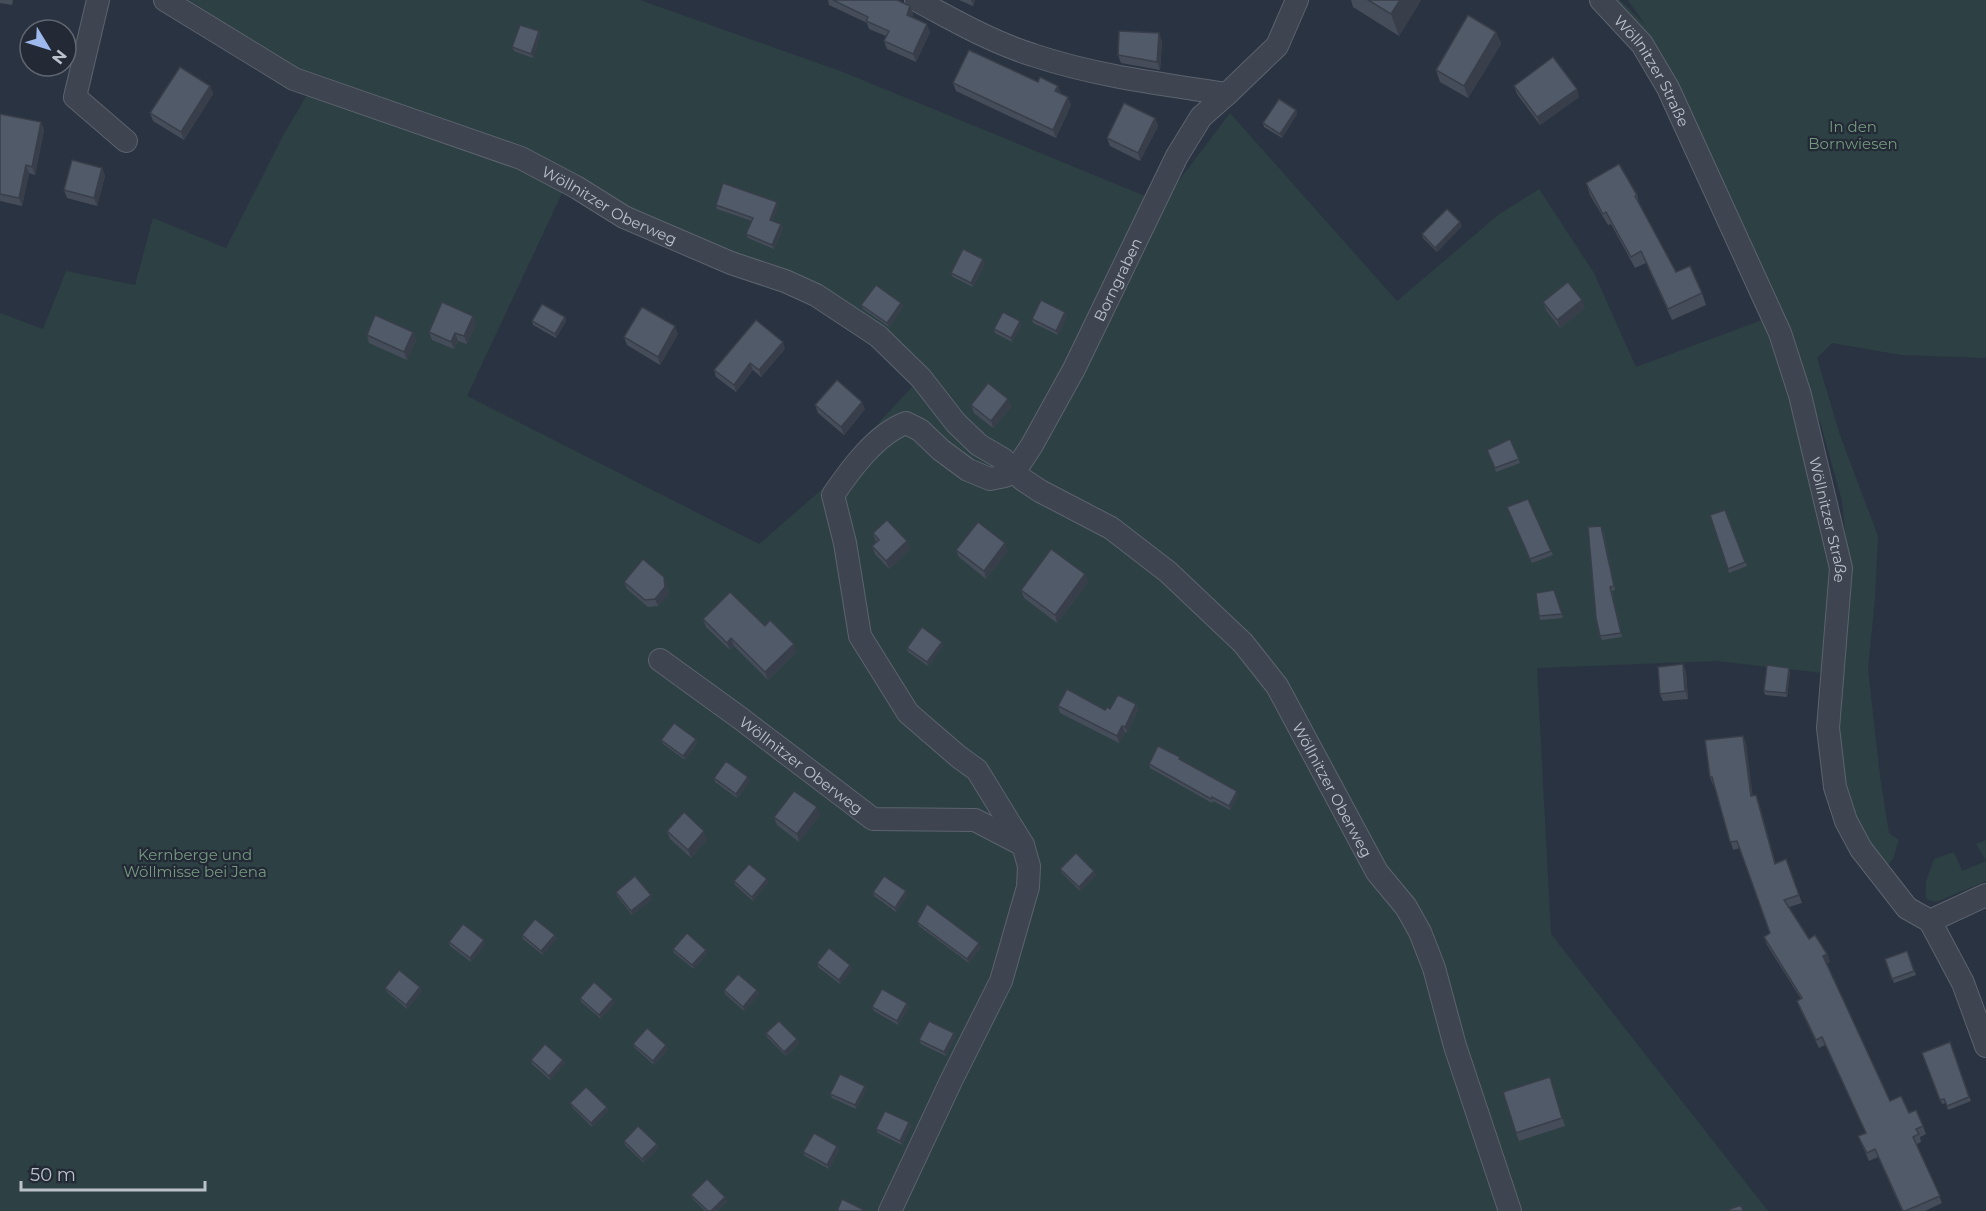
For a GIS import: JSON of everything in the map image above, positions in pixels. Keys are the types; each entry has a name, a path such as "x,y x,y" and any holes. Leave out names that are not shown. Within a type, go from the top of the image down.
{"street":[{"path":"98,0 75,97 126,141"},
{"name":"Wöllnitzer Oberweg","path":"165,0 294,79 521,158 576,187 624,217 731,263 785,281 816,295 878,336 921,378 956,423 979,445 1003,459 1022,479 1040,491 1111,528 1168,572 1243,643 1277,686 1377,872 1406,907 1420,932 1434,968 1455,1046 1510,1211"},
{"path":"916,0 978,34 1033,55 1108,75 1227,94"},
{"name":"Borngraben","path":"1015,471 1074,369 1177,156 1201,117 1277,46 1298,0"},
{"name":"Wöllnitzer Straße","path":"1601,0 1642,44 1668,88 1780,333 1800,395 1841,568 1828,729 1835,787 1846,821 1861,849 1907,908 1930,921 1963,983 1986,1046"},
{"path":"890,1211 1001,981 1028,888 1029,866 1023,845 977,770 959,758 908,713 860,636 845,543 833,495 851,468 893,428 906,423 920,430 941,450 968,470 990,480 1015,471"},
{"name":"Wöllnitzer Oberweg","path":"660,660 873,819 975,820 1023,845"},
{"path":"1930,921 1986,895"}],"green space":[{"name":"Kernberge und Wöllmisse bei Jena","path":"189,0 640,0 843,72 1162,203 1230,113 1397,301 1498,215 1539,189 1594,273 1636,367 1762,320 1794,405 1829,539 1832,589 1823,673 1716,661 1537,668 1551,934 1768,1211 0,1211 0,313 43,329 66,271 135,285 153,218 226,248 284,134 317,78 266,51","holes":["572,172 632,213 892,340 924,374 843,461 828,484 759,544 467,396"]},
{"name":"In den Bornwiesen","path":"1609,0 1620,0 1646,26 1628,0 1986,0 1986,358 1901,355 1832,343 1817,358 1840,435 1878,536 1868,669 1889,833 1899,840 1893,859 1886,867 1875,853 1858,822 1842,773 1839,756 1837,738 1849,566 1842,501 1821,425 1743,233"},
{"path":"1986,840 1986,861 1976,844"},
{"path":"1954,852 1962,871 1986,861 1986,881 1936,902 1926,899 1926,881 1934,859"}],"building":[{"path":"833,0 897,0 910,6 907,15 927,24 913,54 884,41 889,31 866,21 868,17"},
{"path":"1368,0 1400,0 1391,14"},
{"path":"1468,15 1496,32 1464,86 1436,70"},
{"path":"520,25 539,31 531,54 512,47"},
{"path":"1119,31 1159,33 1157,62 1118,55"},
{"path":"969,50 1038,82 1040,77 1058,86 1055,91 1068,97 1053,130 953,83"},
{"path":"1553,57 1577,89 1537,117 1514,86"},
{"path":"180,67 210,86 181,132 150,113"},
{"path":"1279,99 1296,110 1280,134 1263,123"},
{"path":"1124,103 1155,118 1138,153 1107,138"},
{"path":"0,114 41,122 32,167 26,165 19,198 0,194"},
{"path":"72,160 102,168 94,198 64,190"},
{"path":"1619,164 1676,272 1690,266 1702,293 1668,309 1641,251 1631,257 1606,212 1603,214 1586,183"},
{"path":"723,183 777,202 770,220 781,224 772,245 746,234 753,218 716,205"},
{"path":"1447,209 1460,222 1435,248 1422,234"},
{"path":"963,249 983,259 971,283 951,273"},
{"path":"1568,282 1582,300 1557,320 1543,302"},
{"path":"876,285 901,303 887,323 861,305"},
{"path":"1041,300 1065,312 1056,331 1032,319"},
{"path":"442,302 473,316 464,336 455,333 451,342 429,332"},
{"path":"542,304 565,317 555,334 532,321"},
{"path":"642,307 675,326 658,357 624,337"},
{"path":"1003,312 1020,321 1011,338 994,329"},
{"path":"375,315 413,332 404,352 367,335"},
{"path":"756,320 783,342 759,370 750,363 734,385 714,370"},
{"path":"837,380 862,402 841,427 815,405"},
{"path":"988,383 1008,399 991,421 971,405"},
{"path":"1510,439 1519,459 1495,468 1487,450"},
{"path":"1528,499 1551,551 1530,559 1507,507"},
{"path":"1725,510 1745,562 1728,569 1710,515"},
{"path":"887,520 907,541 886,561 872,546 879,540 873,533"},
{"path":"978,522 1005,543 984,571 956,550"},
{"path":"1601,526 1614,586 1610,587 1621,633 1600,636 1596,618 1588,527"},
{"path":"1051,549 1085,574 1055,615 1021,590"},
{"path":"643,559 664,577 665,587 655,599 645,600 624,582"},
{"path":"1554,590 1562,614 1539,616 1536,593"},
{"path":"730,592 765,626 770,620 794,644 765,672 731,638 727,643 703,619"},
{"path":"922,627 942,642 927,662 907,648"},
{"path":"1683,664 1685,691 1660,694 1658,667"},
{"path":"1767,665 1789,668 1786,693 1764,691"},
{"path":"1067,689 1105,710 1107,707 1110,709 1118,695 1136,704 1125,727 1122,726 1117,736 1058,706"},
{"path":"674,723 696,739 683,756 661,740"},
{"path":"1743,736 1751,796 1756,795 1775,864 1786,859 1799,895 1784,900 1809,939 1815,935 1827,954 1823,956 1890,1101 1901,1096 1909,1113 1916,1110 1923,1126 1916,1129 1919,1134 1913,1137 1940,1196 1905,1211 1903,1211 1875,1149 1867,1153 1858,1136 1866,1133 1822,1037 1816,1040 1797,1001 1802,998 1764,937 1770,933 1737,841 1730,842 1712,777 1710,777 1705,740"},
{"path":"1158,746 1237,791 1229,806 1212,797 1211,799 1149,764"},
{"path":"726,761 748,777 736,794 714,778"},
{"path":"794,791 817,807 797,834 774,817"},
{"path":"684,812 704,831 688,850 667,831"},
{"path":"1076,853 1094,871 1079,887 1060,869"},
{"path":"749,864 767,879 752,897 734,881"},
{"path":"635,876 651,895 631,911 616,892"},
{"path":"884,876 906,891 895,908 873,892"},
{"path":"927,904 979,943 967,959 917,922"},
{"path":"535,919 555,935 541,951 522,935"},
{"path":"463,924 484,940 470,958 449,942"},
{"path":"687,933 706,950 692,965 673,949"},
{"path":"829,948 850,965 839,980 817,963"},
{"path":"1907,951 1914,971 1892,979 1885,959"},
{"path":"399,970 420,987 406,1005 385,988"},
{"path":"738,974 757,990 743,1007 724,990"},
{"path":"594,982 613,999 599,1015 580,998"},
{"path":"882,989 907,1003 897,1021 872,1007"},
{"path":"779,1021 797,1039 784,1052 766,1033"},
{"path":"929,1021 954,1033 944,1052 919,1040"},
{"path":"647,1028 666,1045 653,1061 633,1044"},
{"path":"1950,1042 1969,1097 1947,1106 1944,1099 1940,1100 1922,1053"},
{"path":"545,1044 563,1060 549,1076 531,1060"},
{"path":"840,1074 865,1086 855,1105 830,1094"},
{"path":"1550,1077 1562,1118 1516,1133 1503,1092"},
{"path":"586,1087 607,1107 591,1123 570,1103"},
{"path":"885,1111 909,1122 900,1141 876,1129"},
{"path":"638,1126 657,1144 642,1159 624,1141"},
{"path":"814,1133 837,1146 827,1165 803,1152"},
{"path":"707,1179 725,1197 711,1211 708,1211 691,1195"},
{"path":"842,1199 866,1211 837,1211"},
{"path":"1741,1205 1743,1211 1725,1211"}]}
